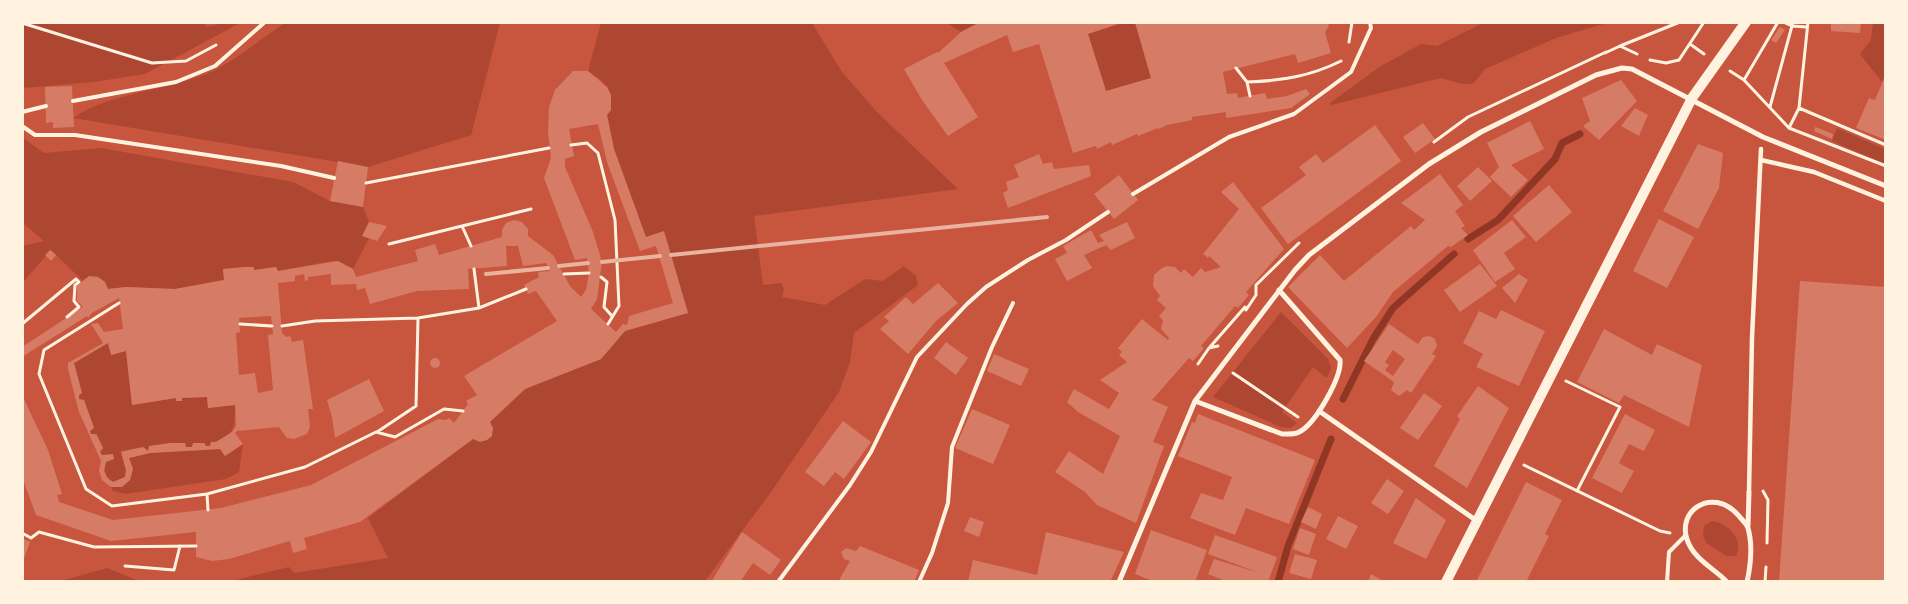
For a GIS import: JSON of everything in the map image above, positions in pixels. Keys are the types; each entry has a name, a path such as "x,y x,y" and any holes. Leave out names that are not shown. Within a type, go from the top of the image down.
{"main road":[{"path":"1446,582 1692,98 1746,22"}],"street":[{"path":"1119,582 1195,401 1279,290 1309,255 1429,164 1481,132 1596,75 1622,68 1632,69 1692,98 1763,137 1886,186"},
{"path":"1747,582 1752,558 1748,527 1752,338 1761,149"},
{"path":"1761,160 1814,172 1886,201"},
{"path":"1195,401 1282,434 1297,434 1309,425 1340,373 1340,360 1279,290"},
{"path":"1319,411 1478,521"},
{"path":"1728,582 1691,549 1686,535 1689,515 1700,504 1711,501 1722,502 1734,510 1748,527"}],"lane":[{"path":"73,101 176,82 215,66 266,22"},
{"path":"1134,194 1229,137 1294,114 1351,72 1371,28 1370,22"},
{"path":"22,112 46,106"},
{"path":"22,126 35,135 75,135 281,166 334,178"},
{"path":"778,582 850,484 871,452 917,358 967,304 986,287 1028,260 1066,240 1108,212"},
{"path":"919,582 932,553 948,503 952,447 992,347 1013,303"},
{"path":"1666,582 1669,552 1686,535"}],"path":[{"path":"1345,51 1352,22"},
{"path":"1620,46 1680,22"},
{"path":"1690,44 1704,22"},
{"path":"1778,22 1744,80 1789,128 1886,166"},
{"path":"1783,22 1807,27"},
{"path":"1789,128 1800,108 1808,22"},
{"path":"22,23 152,63 186,61 220,43"},
{"path":"1770,107 1792,24"},
{"path":"1248,82 1275,81 1317,72 1342,60"},
{"path":"1236,68 1248,82 1250,96"},
{"path":"1800,108 1886,145"},
{"path":"571,145 587,143 598,153 615,220 619,306 608,324"},
{"path":"366,182 549,148"},
{"path":"390,244 531,209"},
{"path":"462,226 471,246"},
{"path":"474,269 479,308"},
{"path":"564,274 589,273"},
{"path":"601,277 607,282 604,307 612,316"},
{"path":"22,324 76,278 79,282 75,285 74,301 79,307 67,317"},
{"path":"282,326 315,321 418,318 479,308 526,289"},
{"path":"120,303 74,327 44,350 40,374 86,490 112,506 207,494 305,467 376,432 416,406 418,318"},
{"path":"1209,348 1246,306"},
{"path":"240,324 272,326"},
{"path":"1233,372 1309,425"},
{"path":"1552,374 1620,407 1577,491"},
{"path":"376,432 395,437 444,409 463,411"},
{"path":"1510,458 1660,531 1686,535"},
{"path":"207,494 208,510"},
{"path":"22,533 31,538 39,532 94,547 196,546"},
{"path":"125,566 174,570 180,546"}],"shaded area":[{"path":"204,22 206,27 224,23 240,23 145,74 94,82 23,88 22,23"},
{"path":"1485,22 1607,23 1556,38 1485,69 1473,84 1462,84 1441,78 1331,105 1330,103 1381,66 1421,44 1437,46"},
{"path":"285,23 500,23 471,135 368,167 73,118 105,102 198,77 215,70 242,54"},
{"path":"601,23 812,23 842,72 877,112 958,189 754,216 763,285 781,283 784,289 782,297 825,305 865,279 883,281 904,266 916,276 918,285 854,333 850,362 839,392 771,492 705,581 227,582 289,567 294,573 388,558 368,518 473,439 483,441 488,439 492,435 490,422 525,389 601,359 625,331 688,313 670,252 646,237 614,149 607,115 611,95 601,80 588,71"},
{"path":"947,23 980,23 961,32"},
{"path":"1124,23 1135,23 1151,78 1106,91 1088,34"},
{"path":"1873,23 1885,25 1885,74 1882,82 1860,54 1871,40"},
{"path":"1837,128 1885,149 1885,164 1832,141"},
{"path":"23,138 44,153 101,148 293,182 330,201 363,207 369,222 363,235 369,238 353,269 338,261 331,261 278,271 276,267 254,270 254,267 223,269 224,280 175,289 126,287 108,289 101,279 90,277 82,280 51,250 23,282 22,246 44,241 23,223"},
{"path":"1281,312 1328,359 1331,368 1327,378 1313,367 1282,412 1297,423 1291,428 1281,427 1213,397"},
{"path":"108,343 111,355 126,351 132,405 176,398 176,401 182,401 182,398 207,397 208,408 235,405 235,419 232,430 225,438 211,442 210,446 206,446 204,443 193,443 192,447 186,447 185,443 149,446 148,451 143,447 121,451 126,470 125,477 113,482 106,473 107,456 102,455 100,452 103,448 97,434 91,434 90,431 94,427 84,400 79,399 79,395 82,393 74,363"},
{"path":"243,444 239,472 226,479 125,494 113,491 111,487 122,487 133,469 129,458 150,453 220,449 225,456"},
{"path":"1712,521 1724,525 1733,533 1738,544 1736,556 1727,556 1706,543 1703,536 1704,526"},
{"path":"107,568 139,581 61,581"}],"building":[{"path":"980,22 1123,22 1088,34 1106,91 1151,78 1135,22 1328,22 1329,26 1325,32 1331,53 1298,63 1295,54 1223,72 1227,94 1237,93 1238,98 1265,93 1267,99 1287,96 1306,89 1310,94 1291,108 1226,118 1226,112 1192,117 1192,120 1167,125 1138,136 1137,134 1112,145 1111,142 1097,149 1096,146 1073,153 1039,44 1013,52 1007,35 944,63 978,117 948,136 922,100 904,69 938,53 961,32"},
{"path":"1831,22 1861,22 1860,33 1831,31"},
{"path":"1780,27 1785,30 1776,43 1771,40"},
{"path":"573,71 588,71 607,87 611,95 611,110 607,115 614,149 646,237 664,231 688,313 625,331 601,359 525,389 490,422 493,428 492,436 487,440 480,442 473,439 360,522 304,538 307,549 293,553 290,541 229,559 212,561 196,557 196,532 111,541 36,515 22,477 22,395 48,450 62,494 57,495 59,502 113,520 221,508 311,485 438,419 446,420 449,418 454,423 468,404 466,401 477,395 464,376 557,321 536,291 528,294 524,285 539,277 538,272 550,271 546,263 523,266 518,246 506,246 507,266 468,269 469,289 417,291 370,304 365,288 357,290 356,284 331,285 331,274 308,277 308,280 305,281 304,274 295,276 295,281 278,283 282,333 286,337 290,336 292,342 303,340 313,409 308,409 310,427 307,434 294,439 287,438 279,427 237,431 235,433 243,444 225,456 220,449 150,453 129,458 133,469 130,480 122,487 111,487 102,480 99,471 101,461 79,412 68,369 68,363 103,343 91,324 98,323 104,332 123,329 119,298 22,357 22,347 83,307 77,301 77,286 89,276 98,277 105,282 108,289 126,287 175,289 224,280 223,269 254,267 254,270 276,267 278,271 338,261 353,269 356,277 418,261 415,250 435,244 439,255 502,237 502,230 506,223 514,220 522,222 528,229 528,236 553,255 570,286 581,297 586,290 589,273 587,258 575,260 544,178 551,158 548,132 549,107 555,90","holes":["598,124 607,162 640,251 656,246 673,303 629,316 627,325 623,324 616,332 591,309 597,299 602,262 593,232 565,167 565,159 574,156 569,129","271,316 273,334 268,335 273,390 258,393 255,373 239,375 236,333 240,332 239,318","108,343 111,355 126,351 132,405 176,398 176,401 182,401 182,398 207,397 208,408 235,405 236,426 232,432 216,442 211,442 210,446 206,446 204,443 193,443 192,447 186,447 185,443 170,443 149,446 148,451 143,447 121,452 126,470 125,477 113,482 107,478 104,471 106,462 114,459 113,454 102,455 100,452 103,448 96,434 91,434 90,431 94,428 84,400 79,399 79,395 82,393 74,363"]},
{"path":"1886,74 1886,140 1856,128 1869,98 1875,100"},
{"path":"1621,80 1637,101 1599,140 1583,126 1590,121 1582,98"},
{"path":"72,86 74,127 53,128 53,122 46,123 45,87"},
{"path":"1635,108 1648,115 1639,136 1621,126"},
{"path":"1530,121 1544,149 1511,165 1528,180 1511,197 1490,177 1499,167 1487,143"},
{"path":"1423,123 1435,139 1415,153 1403,137"},
{"path":"1375,125 1401,161 1288,244 1261,208 1306,175 1299,167 1316,154 1323,163"},
{"path":"1815,127 1833,134 1832,139 1814,131"},
{"path":"1698,144 1723,153 1719,188 1698,229 1663,211"},
{"path":"1039,154 1043,164 1052,162 1054,169 1089,165 1091,176 1008,208 1003,193 1008,190 1006,182 1019,177 1014,165"},
{"path":"338,161 368,167 363,207 330,201"},
{"path":"1478,167 1492,181 1470,201 1457,186"},
{"path":"1440,174 1463,205 1455,211 1465,226 1461,228 1468,235 1451,247 1448,246 1393,292 1376,317 1347,348 1288,287 1320,255 1344,281 1411,226 1414,230 1425,220 1401,203"},
{"path":"1119,175 1138,200 1114,219 1094,194"},
{"path":"1233,182 1284,249 1246,292 1249,295 1238,308 1235,306 1201,346 1204,348 1193,361 1189,358 1152,400 1168,407 1153,442 1164,446 1136,523 1097,505 1085,492 1055,472 1069,451 1103,474 1120,436 1078,412 1067,402 1074,389 1109,409 1119,393 1100,380 1127,362 1119,355 1122,352 1118,348 1142,319 1168,340 1169,338 1161,329 1163,320 1159,316 1166,308 1157,300 1160,296 1153,286 1154,275 1167,266 1175,267 1181,273 1184,269 1193,277 1201,268 1205,272 1221,267 1209,256 1208,258 1203,254 1239,209 1221,192"},
{"path":"1549,185 1572,212 1536,242 1513,216"},
{"path":"1659,219 1694,237 1667,288 1633,271"},
{"path":"1512,220 1526,237 1504,253 1515,269 1495,282 1473,250"},
{"path":"369,222 387,226 377,241 362,236"},
{"path":"1127,222 1135,238 1111,250 1106,245 1084,255 1092,268 1067,281 1055,259 1067,253 1063,246 1091,230 1098,243 1104,241 1099,235"},
{"path":"50,250 56,255 51,261 45,255"},
{"path":"1480,264 1497,286 1460,312 1444,290"},
{"path":"1519,274 1528,280 1515,303 1502,288"},
{"path":"1800,281 1886,287 1886,582 1779,582"},
{"path":"938,283 958,303 936,321 908,354 880,329 889,321 884,317 906,297 913,304"},
{"path":"1501,310 1545,331 1519,386 1476,367 1483,354 1463,343 1479,311 1496,319"},
{"path":"1389,324 1418,344 1423,337 1430,336 1435,339 1437,346 1432,354 1436,356 1411,393 1407,390 1399,396 1391,390 1394,382 1364,361","holes":["1393,350 1405,359 1393,376 1385,370 1389,365 1385,362"]},
{"path":"1604,329 1652,355 1657,344 1702,365 1689,427 1624,395 1619,403 1577,382"},
{"path":"946,342 968,358 956,375 934,358"},
{"path":"994,354 1029,369 1021,386 987,371"},
{"path":"433,358 437,358 440,363 439,367 433,368 430,365 430,361"},
{"path":"369,379 384,411 335,438 327,400"},
{"path":"1478,386 1509,408 1467,488 1434,466 1460,419 1457,416"},
{"path":"1424,393 1442,406 1418,440 1400,428"},
{"path":"972,409 1010,425 993,464 955,448"},
{"path":"1198,414 1315,460 1289,524 1246,508 1235,535 1190,518 1201,493 1223,500 1232,477 1178,456 1192,422 1195,423"},
{"path":"1625,414 1655,430 1644,451 1629,444 1619,463 1634,471 1622,493 1592,478"},
{"path":"843,421 871,442 844,479 835,472 824,486 805,472"},
{"path":"1387,479 1404,491 1388,514 1371,503"},
{"path":"1526,482 1562,500 1545,534 1549,536 1526,582 1476,582"},
{"path":"1416,498 1446,520 1426,559 1393,543"},
{"path":"1308,507 1322,514 1316,529 1301,522"},
{"path":"1338,516 1358,526 1346,549 1326,539"},
{"path":"970,517 984,522 979,537 964,531"},
{"path":"1300,528 1316,534 1309,555 1293,549"},
{"path":"1151,530 1207,550 1195,582 1155,582 1135,574"},
{"path":"742,532 781,560 770,575 753,563 740,582 711,582"},
{"path":"1046,532 1124,552 1110,582 968,582 973,560 1037,575"},
{"path":"1215,535 1277,557 1268,582 1228,582 1208,574 1214,559 1260,573 1208,554"},
{"path":"22,538 30,542 23,561 22,561"},
{"path":"860,546 919,570 914,582 838,582 850,561 844,559 841,552 846,548 856,551"},
{"path":"1295,554 1317,560 1311,579 1289,573"},
{"path":"1371,574 1385,582 1368,582"}],"waterway":[{"path":"1468,239 1498,220 1555,159 1562,143 1580,134"},
{"path":"1343,399 1373,339 1393,308 1454,254"},
{"path":"1278,582 1288,546 1331,439"}],"railway":[{"path":"671,255 1047,217"},
{"path":"602,262 660,256"},
{"path":"559,266 588,263"},
{"path":"486,274 548,268"}]}
